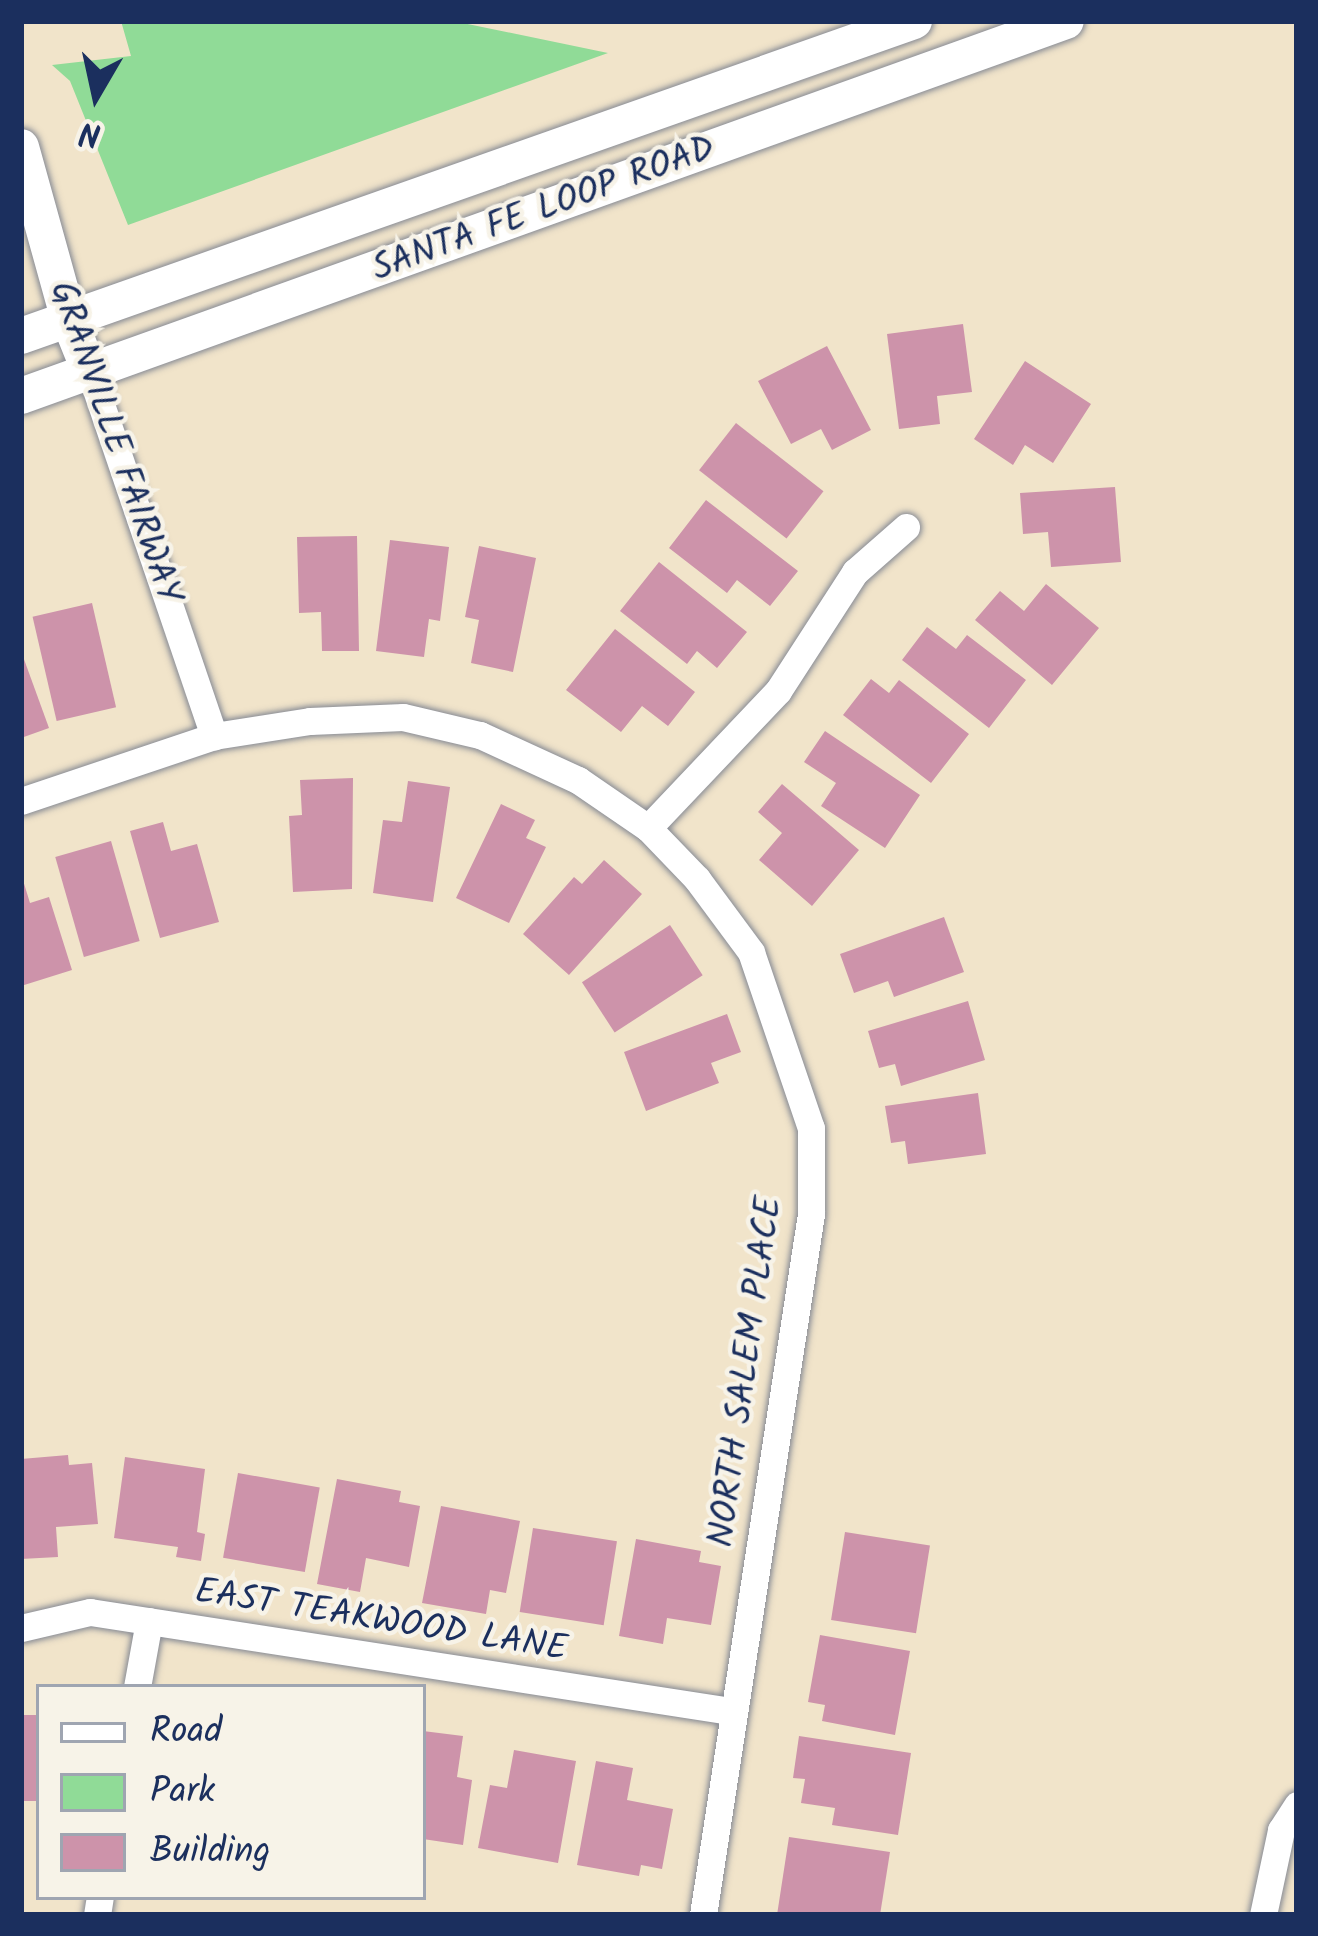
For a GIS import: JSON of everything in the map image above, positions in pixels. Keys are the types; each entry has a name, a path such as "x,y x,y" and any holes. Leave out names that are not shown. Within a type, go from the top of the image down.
{"main road":[{"name":"SANTA FE LOOP ROAD","path":"21,336 914,21"},
{"name":"SANTA FE LOOP ROAD","path":"21,396 1066,21"},
{"name":"GRANVILLE FAIRWAY","path":"21,147 69,320 90,372"}],"street":[{"name":"GRANVILLE FAIRWAY","path":"90,372 214,736"},
{"path":"648,829 778,691 855,572 906,527"},
{"name":"NORTH SALEM PLACE","path":"21,801 214,736 310,721 403,718 480,735 578,781 648,829 697,879 751,952 811,1128 811,1214 703,1915"},
{"name":"EAST TEAKWOOD LANE","path":"21,1628 90,1612 731,1711"},
{"path":"138,1684 148,1621"},
{"path":"1263,1915 1281,1830 1297,1804"}],"green space":[{"path":"121,21 453,21 608,53 128,225 70,81 52,65 131,56"}],"building":[{"path":"963,324 972,392 937,396 940,424 899,429 887,334"},
{"path":"827,346 871,430 832,450 821,429 791,444 758,381"},
{"path":"1025,361 1091,404 1053,463 1025,445 1013,465 974,439"},
{"path":"736,423 823,491 787,539 699,470"},
{"path":"1115,487 1121,562 1051,567 1048,532 1023,534 1020,493"},
{"path":"706,500 798,571 770,606 737,580 727,593 669,548"},
{"path":"357,536 359,651 322,651 321,612 299,613 297,537"},
{"path":"390,540 449,547 440,621 429,619 424,657 376,651"},
{"path":"479,546 536,558 513,672 471,663 479,620 465,617"},
{"path":"659,562 747,632 717,668 697,651 687,664 620,611"},
{"path":"1046,584 1099,628 1052,685 975,620 1000,591 1024,611"},
{"path":"92,603 116,707 57,721 33,617"},
{"path":"927,627 956,649 967,635 1026,680 989,728 902,660"},
{"path":"615,629 695,692 668,726 642,706 621,732 566,690"},
{"path":"21,651 49,728 21,738"},
{"path":"871,679 889,693 899,680 969,734 931,783 843,715"},
{"path":"825,731 920,795 885,848 821,806 836,783 804,762"},
{"path":"353,778 352,889 293,892 289,816 302,815 300,780"},
{"path":"408,781 450,787 433,902 373,893 383,820 402,822"},
{"path":"782,784 859,850 812,906 759,860 782,833 758,812"},
{"path":"501,804 535,820 526,838 546,847 509,923 456,898"},
{"path":"163,822 171,851 197,844 219,922 160,938 130,831"},
{"path":"111,841 140,941 84,957 55,857"},
{"path":"604,860 642,894 569,975 523,934 574,877 582,884"},
{"path":"22,877 30,903 49,897 72,970 21,986"},
{"path":"944,917 964,972 894,997 888,981 854,993 840,954"},
{"path":"670,925 703,975 615,1033 582,982"},
{"path":"968,1001 985,1060 901,1086 895,1064 879,1068 868,1031"},
{"path":"727,1014 741,1052 711,1063 719,1083 646,1111 624,1052"},
{"path":"978,1093 986,1154 908,1164 905,1141 891,1143 885,1106"},
{"path":"68,1455 69,1465 92,1463 98,1524 56,1527 58,1557 21,1559 21,1459"},
{"path":"125,1457 205,1469 197,1532 205,1534 201,1561 176,1557 178,1547 114,1538"},
{"path":"238,1473 320,1487 305,1572 223,1558"},
{"path":"337,1479 401,1491 399,1502 420,1506 409,1567 366,1558 360,1592 317,1584"},
{"path":"441,1506 520,1521 506,1593 490,1590 486,1614 422,1603"},
{"path":"533,1528 617,1541 604,1625 520,1612"},
{"path":"845,1532 930,1545 916,1633 831,1620"},
{"path":"636,1539 701,1551 699,1562 721,1566 711,1625 667,1618 663,1644 619,1636"},
{"path":"820,1635 910,1651 895,1735 822,1721 825,1705 808,1702"},
{"path":"21,1715 36,1715 36,1801 21,1801"},
{"path":"426,1731 463,1736 457,1777 472,1780 463,1845 426,1839"},
{"path":"799,1736 911,1753 898,1835 832,1825 835,1808 801,1803 805,1779 793,1778"},
{"path":"514,1750 576,1761 558,1863 478,1848 490,1785 507,1788"},
{"path":"596,1761 633,1768 627,1800 673,1809 662,1869 641,1865 639,1876 577,1865"},
{"path":"789,1837 890,1852 880,1915 777,1915"}]}
